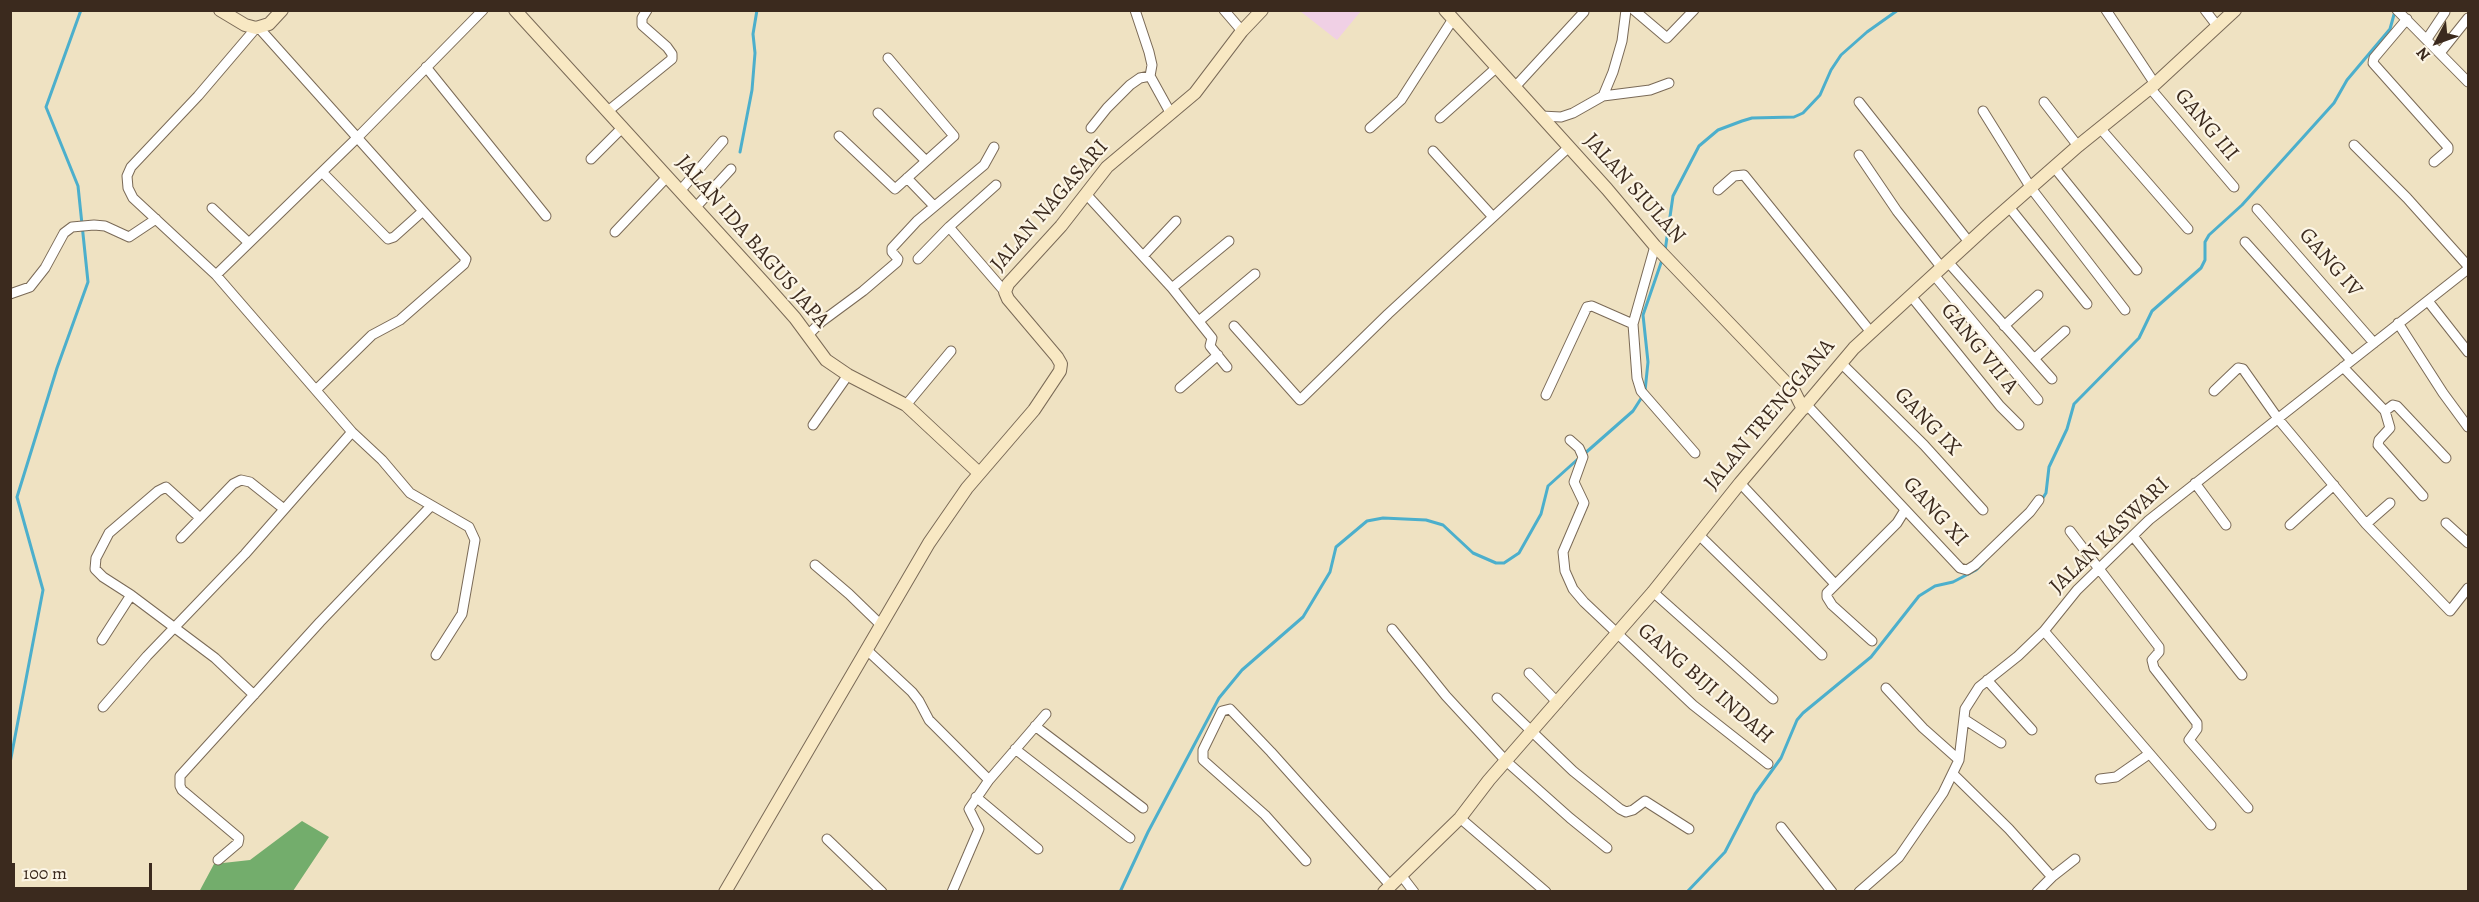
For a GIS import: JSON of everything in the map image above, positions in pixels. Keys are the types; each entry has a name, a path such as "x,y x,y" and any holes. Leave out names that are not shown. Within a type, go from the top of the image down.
{"street":[{"path":"220,10 245,26 258,28 465,257 466,262 400,320 372,335 316,390"},
{"path":"282,10 269,24 258,28 131,167 127,176 129,193 216,275 352,432 410,493 463,521 469,527 475,540 462,614 436,655"},
{"path":"216,275 358,137 483,10"},
{"name":"JALAN IDA BAGUS JAPA","path":"515,10 668,177 808,335 826,360 848,375 906,405 979,473"},
{"path":"608,111 672,59 672,54 667,47 642,25 642,18 647,10"},
{"path":"1135,10 1152,65 1150,76 1171,114"},
{"path":"1224,10 1242,31"},
{"name":"JALAN NAGASARI","path":"979,473 1034,410 1061,368 1058,357 1020,315 1005,292 1008,285 1061,226 1115,159 1205,83 1242,31 1262,10"},
{"path":"1604,96 1622,41 1627,12 1667,38 1694,10"},
{"name":"GANG III","path":"2106,10 2153,86 2234,187"},
{"path":"2205,10 2217,27"},
{"name":"JALAN TRENGGANA","path":"1387,888 1460,818 1506,761 1653,592 1806,404 1870,332 2078,146 2153,86 2235,10"},
{"path":"1514,88 1584,12"},
{"path":"2427,39 2445,12"},
{"path":"1370,128 1401,100 1449,15"},
{"name":"JALAN SIULAN","path":"1449,15 1545,120 1654,246 1806,404"},
{"path":"2434,162 2448,150 2448,147 2373,63 2374,58 2402,15 2469,82"},
{"path":"2440,52 2469,18"},
{"path":"839,136 896,189 954,136 888,58"},
{"path":"426,67 546,216"},
{"path":"1440,118 1496,68"},
{"path":"1091,128 1130,85 1140,78 1150,76"},
{"path":"1545,120 1573,113 1604,96 1650,90 1669,83"},
{"path":"1859,102 1969,242"},
{"path":"2044,102 2078,146"},
{"path":"1983,111 2031,188 2125,310"},
{"path":"878,113 926,161"},
{"path":"591,159 623,127"},
{"path":"2100,128 2188,229"},
{"path":"680,191 723,141"},
{"path":"1234,326 1300,400 1388,314 1493,217 1565,143"},
{"path":"2354,145 2407,198 2469,268"},
{"path":"808,335 821,322 897,262 898,259 892,252 892,248 934,206 984,165 994,147"},
{"path":"1433,151 1493,217"},
{"path":"1859,154 1897,211 2038,400"},
{"path":"2054,168 2137,270"},
{"path":"695,208 731,169"},
{"path":"322,172 388,239 394,237 423,211"},
{"path":"1718,190 1734,176 1744,175 1870,332"},
{"path":"615,232 668,177"},
{"path":"907,178 934,206"},
{"path":"918,260 949,227 996,185"},
{"path":"1086,194 1144,255 1199,321 1212,339 1210,346 1227,367"},
{"path":"2009,207 2087,304"},
{"path":"212,208 249,243"},
{"name":"GANG IV","path":"2257,208 2374,343"},
{"path":"10,294 30,287 45,268 64,233 72,227 105,226 129,237 156,219"},
{"path":"1144,255 1176,221"},
{"path":"949,227 1005,292"},
{"path":"1172,288 1229,241"},
{"path":"2245,242 2351,360"},
{"path":"1654,246 1633,324 1637,378 1644,397 1695,453"},
{"path":"1941,268 2004,326 2052,379"},
{"name":"JALAN KASWARI","path":"1859,891 1892,864 1906,848 1953,774 1959,760 1968,702 1978,687 2044,632 2077,590 2133,536 2195,483 2279,420 2351,360 2469,268"},
{"path":"1199,321 1256,274"},
{"path":"2004,326 2038,295"},
{"name":"GANG VII A","path":"1911,296 1972,374 2019,425"},
{"path":"2428,301 2469,352"},
{"path":"1546,395 1587,307 1592,306 1633,324"},
{"path":"2398,323 2443,393 2469,427"},
{"path":"2034,359 2065,331"},
{"path":"906,405 951,351"},
{"path":"1180,388 1218,355"},
{"name":"GANG IX","path":"1841,363 1923,444 1983,510"},
{"path":"2343,367 2385,411 2390,428 2379,440 2378,445 2423,496"},
{"path":"2214,391 2238,368 2241,368 2279,420 2366,524 2450,611 2469,588"},
{"path":"813,424 848,375"},
{"name":"GANG XI","path":"1806,404 1960,568 1967,570 1980,561 2030,512 2039,500"},
{"path":"2385,411 2394,405 2400,408 2446,458"},
{"path":"103,707 352,432"},
{"name":"GANG BIJI INDAH","path":"1570,440 1579,448 1583,457 1574,482 1584,502 1564,547 1565,571 1573,589 1693,705 1768,764"},
{"path":"724,891 868,651 929,543 979,473"},
{"path":"182,538 199,517 233,484 241,480 250,482 284,509"},
{"path":"1740,483 1834,583"},
{"path":"2195,483 2226,525"},
{"path":"2290,525 2334,485"},
{"path":"199,517 168,488 164,487 109,533 96,558 95,568 103,578 177,627 215,658 254,695"},
{"path":"2366,524 2390,503"},
{"path":"218,860 238,843 239,838 182,790 179,780 254,695 431,506"},
{"path":"1872,641 1828,602 1827,593 1834,583 1897,523 1905,510"},
{"path":"2446,523 2469,543"},
{"path":"2070,531 2159,647 2159,652 2152,660 2154,668 2197,723 2197,729 2189,740 2248,808"},
{"path":"1699,535 1822,655"},
{"path":"2133,536 2242,675"},
{"path":"815,566 849,594 881,626"},
{"path":"1653,592 1773,699"},
{"path":"102,640 131,596"},
{"path":"1392,629 1446,696 1506,761 1607,848"},
{"path":"2044,632 2211,825"},
{"path":"868,651 912,692 929,720 989,780"},
{"path":"1529,673 1558,703"},
{"path":"1987,680 2032,730"},
{"path":"1886,688 1923,728 1959,760"},
{"path":"1497,699 1573,771 1620,809 1626,812 1633,810 1646,801 1689,829"},
{"path":"1306,861 1265,815 1203,760 1203,750 1222,711 1230,709 1271,752 1387,888"},
{"path":"952,891 979,829 969,809 989,780 1046,714"},
{"path":"1964,719 2001,743"},
{"path":"1035,726 1143,808"},
{"path":"1015,749 1130,838"},
{"path":"2100,779 2116,777 2149,754"},
{"path":"1953,774 2010,829 2052,877"},
{"path":"976,797 1038,849"},
{"path":"1460,818 1546,891"},
{"path":"1781,826 1832,891"},
{"path":"827,839 882,891"},
{"path":"2037,891 2075,859"},
{"path":"1401,875 1414,891"}],"shaded area":[{"path":"1300,11 1361,11 1337,40"}],"green space":[{"path":"302,821 329,837 293,891 199,892 214,864 250,860"}],"waterway":[{"path":"10,763 43,590 17,497 57,368 88,282 78,186 46,107 81,10"},
{"path":"740,152 752,90 755,53 753,34 757,10"},
{"path":"1665,251 1673,196 1699,146 1718,130 1742,121 1752,118 1794,117 1803,113 1820,95 1831,70 1841,55 1867,32 1898,10"},
{"path":"2041,501 2046,493 2049,467 2067,429 2074,404 2139,338 2152,311 2201,268 2205,260 2205,242 2209,235 2242,205 2334,103 2347,80 2390,29 2395,11"},
{"path":"1645,391 1648,362 1643,315 1662,260"},
{"path":"1583,455 1633,411 1642,397"},
{"path":"1120,892 1148,832 1219,698 1242,670 1303,617 1330,572 1336,547 1367,521 1383,518 1426,520 1443,525 1473,553 1496,563 1504,563 1519,553 1541,514 1548,486 1578,459"},
{"path":"1687,892 1725,852 1755,794 1781,758 1797,720 1803,713 1871,657 1919,596 1935,586 1953,582 1976,570 1983,563"}]}
